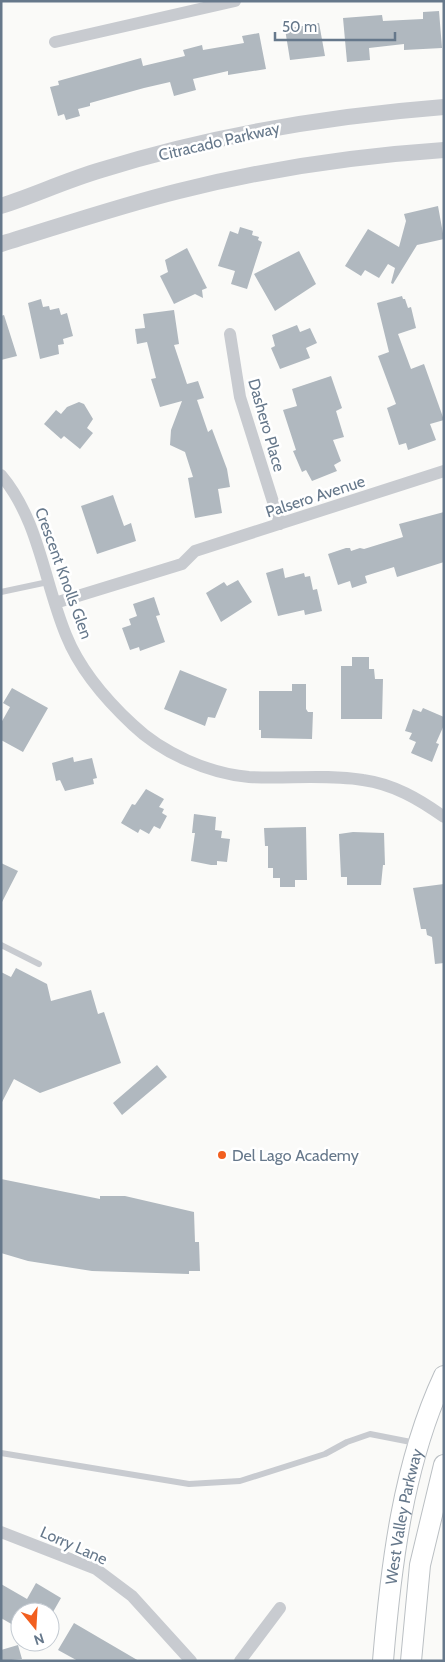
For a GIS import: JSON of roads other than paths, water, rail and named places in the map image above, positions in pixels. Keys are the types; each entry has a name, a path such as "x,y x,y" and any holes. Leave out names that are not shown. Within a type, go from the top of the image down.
{"main road":[{"name":"West Valley Parkway","path":"383,1661 389,1583 402,1508 420,1444 444,1376"},
{"name":"West Valley Parkway","path":"411,1661 420,1565 444,1465"}],"street":[{"path":"55,42 205,4 235,1"},
{"name":"Citracado Parkway","path":"1,206 99,170 202,142 326,119 444,107"},
{"path":"1,244 178,191 232,179 314,164 444,150"},
{"name":"Dashero Place","path":"230,334 240,397 280,524"},
{"name":"Palsero Avenue","path":"55,604 182,564 196,550 444,471"},
{"name":"Crescent Knolls Glen","path":"1,475 23,507 67,637 94,682 135,727 162,746 215,770 248,777 327,777 370,781 405,792 444,817"},
{"name":"Lorry Lane","path":"1,1532 96,1570 132,1596 191,1661"},
{"path":"240,1661 280,1608"}],"lane":[{"path":"1,592 48,582"},
{"path":"1,945 39,964"},
{"path":"1,1453 190,1484 240,1481 325,1454 347,1442 370,1434 420,1444"}],"place":[{"name":"Del Lago Academy","path":"222,1155"}]}
